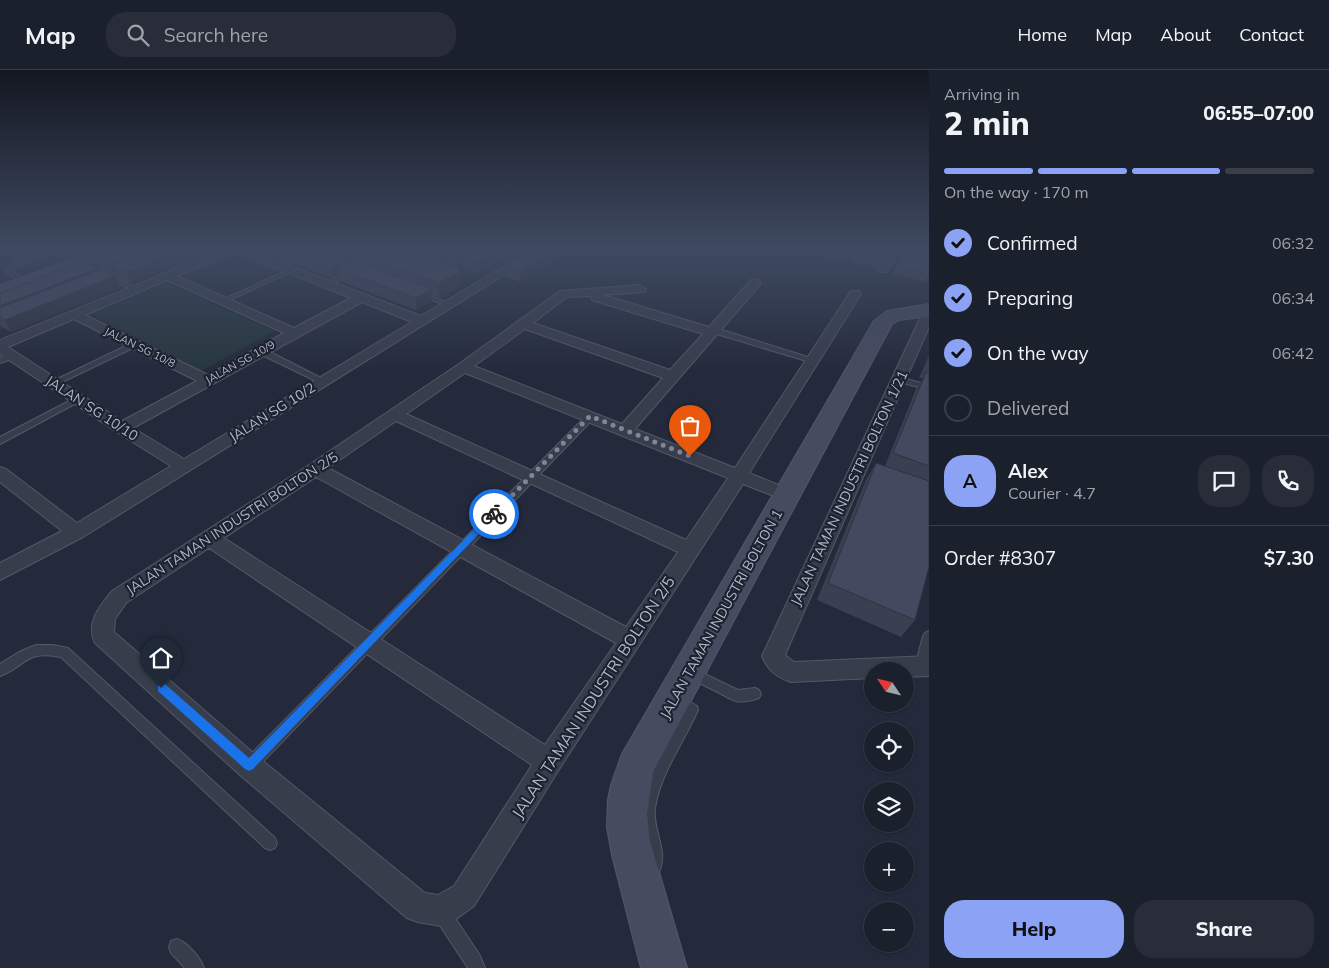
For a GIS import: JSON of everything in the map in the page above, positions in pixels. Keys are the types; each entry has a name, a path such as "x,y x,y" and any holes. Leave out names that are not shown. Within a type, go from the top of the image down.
{"street":[{"path":"0,302 29,290"},
{"path":"3,352 73,314 133,290"},
{"path":"197,290 294,333"},
{"path":"342,290 422,321"},
{"name":"JALAN SG 10/2","path":"0,572 76,532 185,467 472,290"},
{"name":"JALAN TAMAN INDUSTRI BOLTON 2/5","path":"249,766 103,636 104,617 119,597 315,469 464,367 564,294 623,290"},
{"path":"624,430 749,290"},
{"path":"583,292 712,331"},
{"path":"739,476 855,294"},
{"name":"JALAN SG 10/9","path":"121,428 361,297"},
{"name":"JALAN TAMAN INDUSTRI BOLTON 1/21","path":"778,664 773,656 775,648 861,472 929,311"},
{"name":"JALAN TAMAN INDUSTRI BOLTON 1","path":"664,968 631,853 627,832 628,791 635,767 884,321 894,314 929,311"},
{"name":"JALAN SG 10/8","path":"73,314 207,380"},
{"path":"523,324 672,376"},
{"name":"JALAN SG 10/10","path":"3,352 185,467"},
{"path":"464,367 787,495"},
{"path":"394,414 689,549"},
{"path":"315,469 630,640"},
{"name":"JALAN TAMAN INDUSTRI BOLTON 2/5","path":"441,911 464,896 549,762 739,476"},
{"path":"4,481 76,532"},
{"path":"210,538 549,762"},
{"path":"778,664 791,672 925,666"},
{"path":"249,766 418,907 441,911"}],"lane":[{"path":"223,302 249,290"},
{"path":"414,292 448,304"},
{"path":"712,331 813,360"},
{"path":"53,383 135,345"},
{"path":"261,351 323,381"},
{"path":"899,379 929,388"},
{"path":"0,441 78,400"},
{"path":"249,766 590,416"},
{"path":"925,666 929,636"},
{"path":"0,671 24,654 45,648 64,652 270,843"},
{"path":"688,672 737,696 755,694"},
{"path":"441,911 477,968"},
{"path":"177,947 196,968"}],"shaded area":[{"path":"149,290 181,290 275,331 201,371 91,314"}],"building":[{"path":"8,290 42,290 0,306 0,293"},
{"path":"47,290 80,290 5,320 0,317 0,308"},
{"path":"394,290 430,290 416,298"},
{"path":"926,372 929,373 929,466 893,453"},
{"path":"876,463 929,481 929,567 915,620 828,583"}],"way so far":[{"path":"494,514 590,416 690,456"}],"route":[{"path":"161,688 249,766 494,514"}]}
